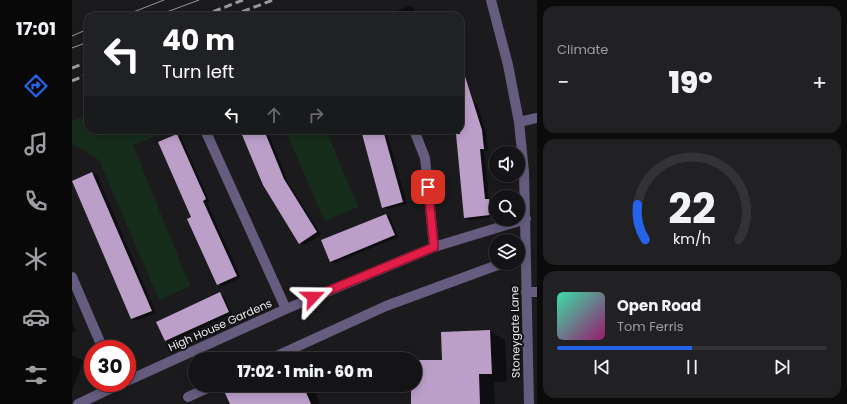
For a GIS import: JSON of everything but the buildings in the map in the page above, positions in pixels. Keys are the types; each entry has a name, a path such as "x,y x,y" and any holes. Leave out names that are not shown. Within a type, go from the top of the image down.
{"street":[{"name":"Stoneygate Lane","path":"491,0 508,65 519,122 524,172 526,219 524,234"},
{"path":"519,122 537,118"},
{"path":"208,134 286,309"},
{"path":"415,134 424,158 434,247"},
{"name":"High House Gardens","path":"136,376 286,309 434,247 526,219"},
{"path":"285,352 386,306 489,268"},
{"name":"Stoneygate Lane","path":"524,270 526,292 529,404"},
{"path":"72,277 99,340"},
{"path":"526,292 537,292"},
{"name":"High House Gardens","path":"78,404 103,392"},
{"path":"188,397 199,392"}],"green space":[{"path":"84,116 84,134 155,134 156,136 133,145 190,286 159,300 99,160 72,143 72,121"},
{"path":"287,134 328,134 358,207 325,221"}],"tram line":[{"path":"133,12 164,0"},
{"path":"167,12 199,0"},
{"path":"72,36 84,31"},
{"path":"72,48 84,44"}],"railway":[{"path":"212,12 243,0"},
{"path":"242,12 273,0"},
{"path":"72,68 84,64"},
{"path":"72,81 84,76"}],"route":[{"path":"313,297 434,247 428,187"}]}
